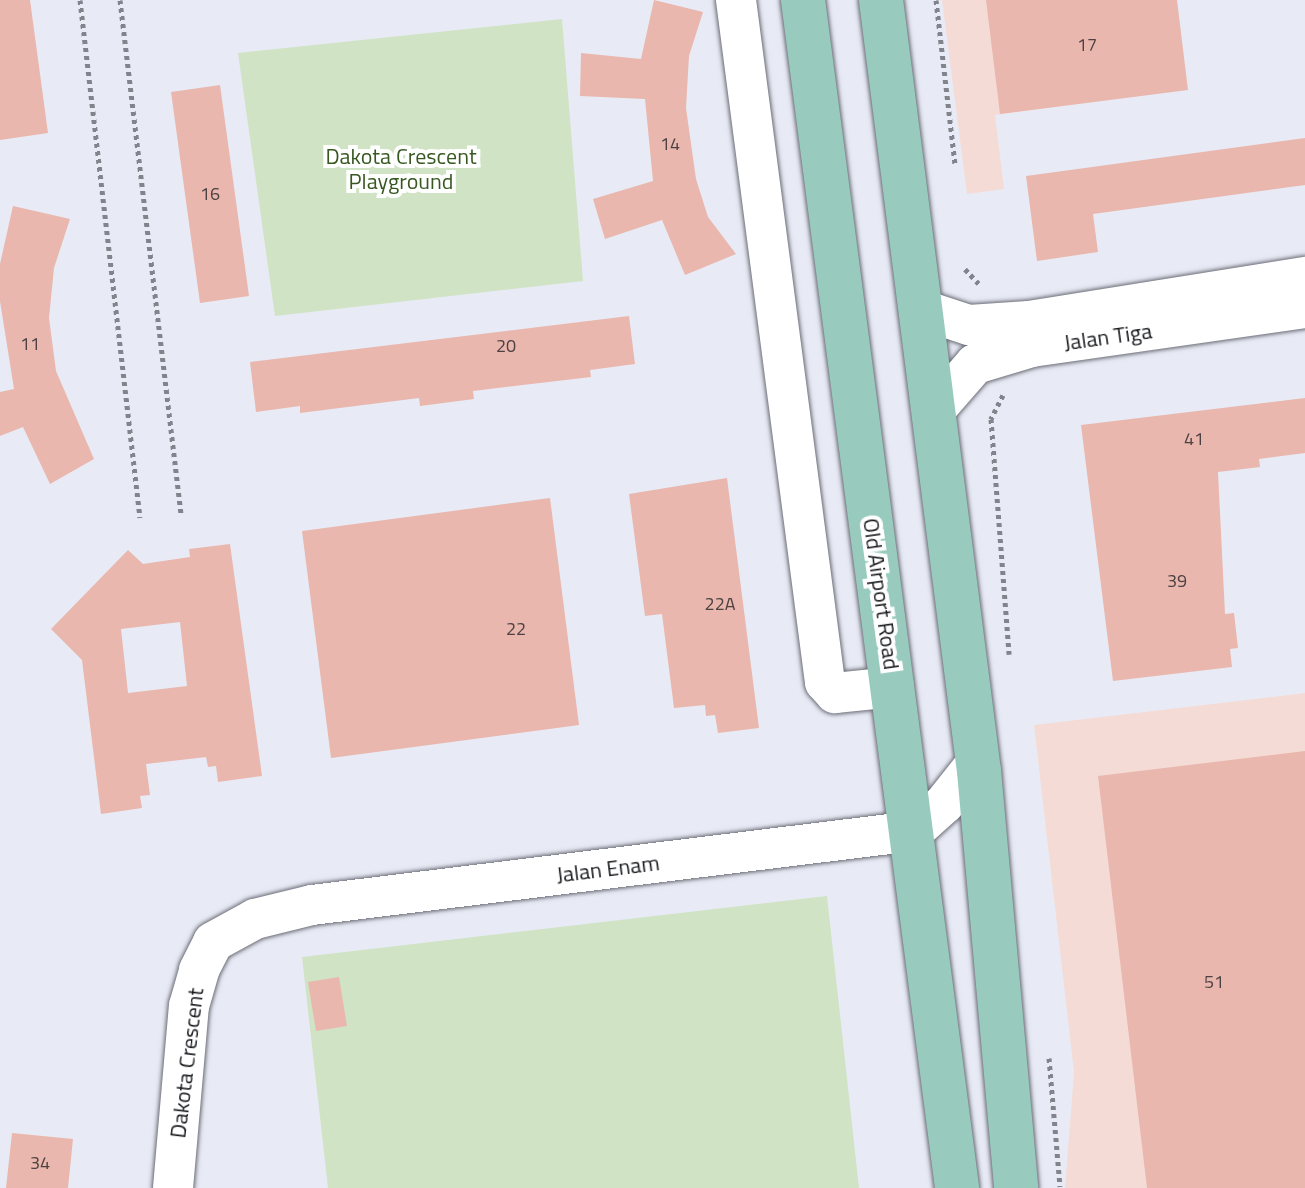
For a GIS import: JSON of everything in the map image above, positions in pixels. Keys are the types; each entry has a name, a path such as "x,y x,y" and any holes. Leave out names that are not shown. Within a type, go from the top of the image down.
{"main road":[{"name":"Old Airport Road","path":"803,0 914,831 957,1188"},
{"path":"881,0 978,761 1016,1188"}],"street":[{"path":"736,0 825,682 835,693 894,687"},
{"name":"Jalan Tiga","path":"920,309 969,325 1029,321 1305,277"},
{"name":"Jalan Tiga","path":"934,411 975,364 1032,347 1305,308"},
{"path":"914,831 944,804 978,761"},
{"name":"Jalan Enam","path":"213,942 255,919 312,905 914,831"},
{"name":"Dakota Crescent","path":"173,1188 189,1006 213,942"}],"path":[{"path":"80,0 140,518"},
{"path":"120,0 181,514"},
{"path":"936,0 955,164"}],"shaded area":[{"path":"942,0 1172,0 1183,89 995,115 1004,189 967,194"},
{"path":"1305,693 1305,1188 1065,1188 1074,1072 1034,725"}],"green space":[{"name":"Dakota Crescent Playground","path":"562,19 583,281 275,316 238,53"},
{"path":"827,896 859,1188 328,1188 302,957"}],"building":[{"path":"0,0 30,0 48,133 0,140"},
{"path":"654,0 703,12 689,56 686,108 696,179 708,217 736,254 685,275 662,220 605,239 593,199 653,181 645,99 580,96 581,53 641,59"},
{"path":"986,0 1177,0 1188,90 1000,114"},
{"path":"220,85 249,296 200,303 171,92"},
{"path":"1305,138 1305,185 1093,214 1098,252 1037,261 1026,176"},
{"path":"13,206 70,219 54,268 49,318 56,371 94,459 50,484 23,427 0,436 0,392 14,389 0,301 0,264"},
{"path":"629,316 635,364 590,370 591,377 473,391 474,399 420,406 419,398 300,413 300,406 256,412 250,362"},
{"path":"1305,398 1305,453 1259,459 1260,467 1218,472 1225,614 1234,613 1238,648 1230,649 1232,667 1113,681 1081,425"},
{"path":"727,478 759,728 718,733 715,715 706,716 705,705 674,708 662,614 645,616 629,494"},
{"path":"550,498 579,725 331,758 302,531"},
{"path":"230,544 262,776 218,782 216,766 208,767 206,757 146,764 150,795 140,796 142,808 101,814 82,660 51,629 128,550 143,564 190,557 189,549","holes":["180,622 187,686 128,693 121,629"]},
{"path":"1305,751 1305,1188 1147,1188 1098,776"},
{"path":"339,977 347,1026 316,1031 308,982"},
{"path":"12,1133 73,1139 68,1188 6,1188"}]}
